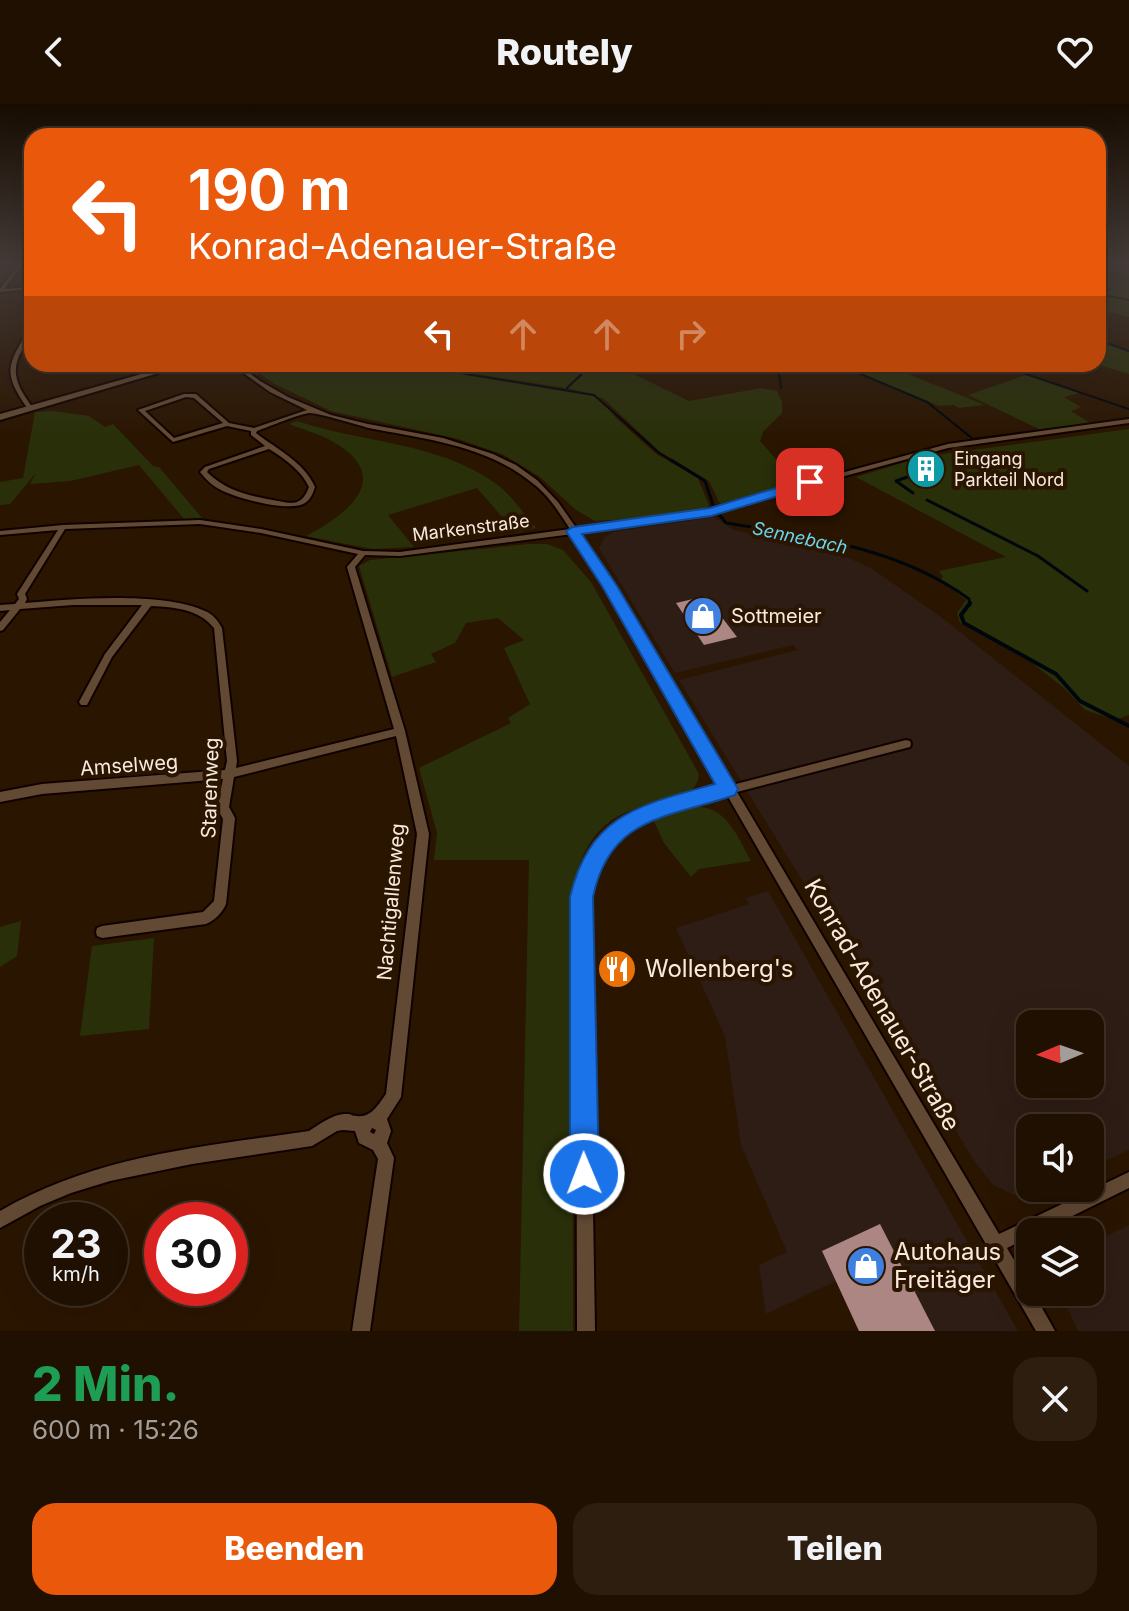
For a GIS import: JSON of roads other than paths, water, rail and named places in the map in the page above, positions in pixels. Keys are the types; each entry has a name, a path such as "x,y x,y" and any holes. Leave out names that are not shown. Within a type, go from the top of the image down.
{"street":[{"path":"24,342 12,362 10,376 30,408"},
{"path":"18,352 24,351"},
{"path":"0,417 157,372"},
{"name":"Konrad-Adenauer-Straße","path":"248,372 312,410 360,424 444,440 496,458 544,490 610,586 1046,1331"},
{"path":"227,424 196,396 186,395 141,410 173,440 227,424 254,430 312,410"},
{"name":"Markenstraße","path":"0,533 63,527 222,524 363,553 400,554 711,512 937,448 1129,421"},
{"path":"254,430 253,434 312,483 308,497 299,504 231,493 219,489 203,472 268,447"},
{"path":"0,628 19,606 23,599 21,594 63,527"},
{"name":"Nachtigallenweg","path":"363,553 351,567 400,731 423,834 393,1097 371,1123"},
{"name":"Starenweg","path":"0,608 73,602 147,605 199,612 218,628 232,761 223,808 229,818 220,904 206,918 102,932"},
{"path":"84,702 108,656 147,605"},
{"name":"Amselweg","path":"0,797 42,789 229,774 400,731"},
{"path":"586,1331 582,897 587,873 605,841 625,823 648,811 906,744"},
{"path":"0,1220 79,1183 131,1167 312,1138 334,1122 383,1125 377,1141 386,1158 361,1331"},
{"path":"995,1245 1129,1180"}],"waterway":[{"path":"1106,343 1129,351"},
{"name":"Sennebach","path":"455,372 594,395 659,453 674,462"},
{"path":"567,388 584,372"},
{"path":"774,372 780,372"},
{"path":"856,372 927,402 973,439 1036,431"},
{"path":"779,373 781,388"},
{"path":"1023,373 1129,409"},
{"path":"1118,421 1129,418"},
{"path":"1043,430 1072,427"},
{"name":"Sennebach","path":"671,460 705,481 714,508 726,523 821,539 884,556 942,582 969,599 970,603"},
{"path":"913,493 896,481 916,474"},
{"path":"927,500 1038,556 1087,591"},
{"name":"Sennebach","path":"970,603 961,615 964,623 1056,674 1080,701 1129,726"}],"place":[{"name":"Eingang Parkteil Nord","path":"926,469"},
{"name":"Sottmeier","path":"703,616"},
{"name":"Wollenberg's","path":"617,969"},
{"name":"Autohaus Freitäger","path":"866,1266"}]}
